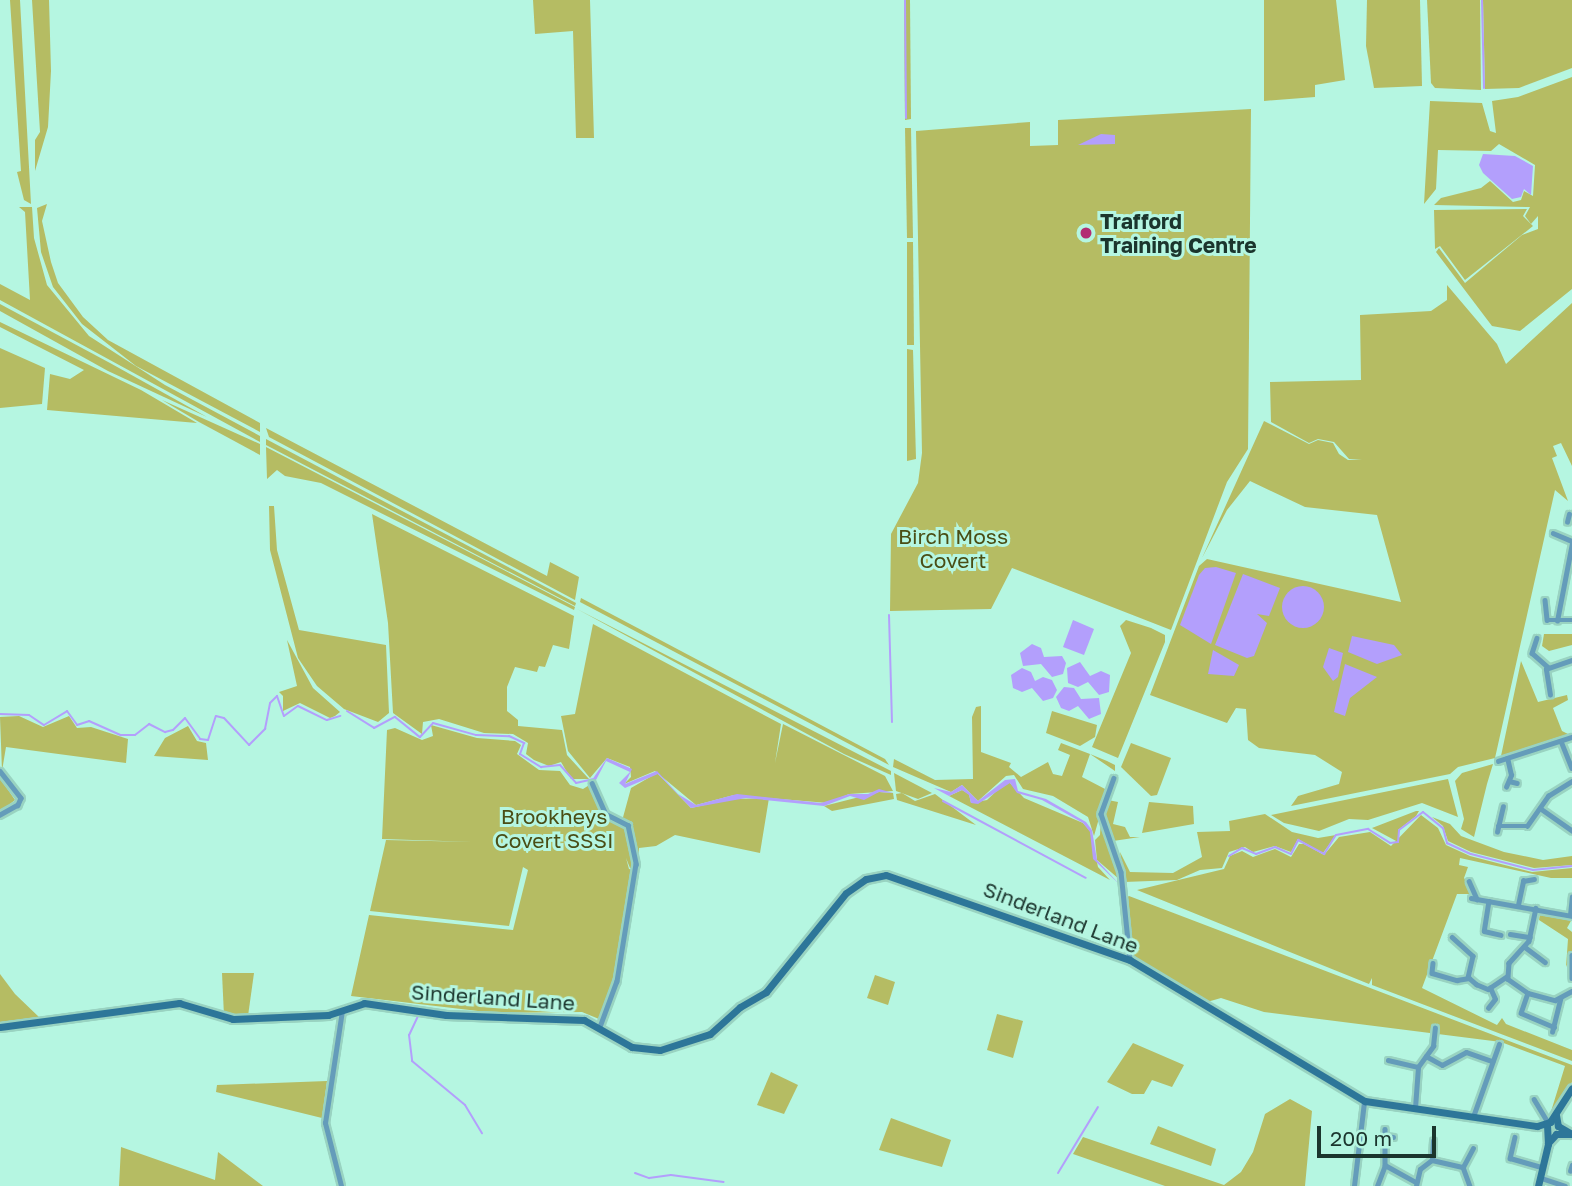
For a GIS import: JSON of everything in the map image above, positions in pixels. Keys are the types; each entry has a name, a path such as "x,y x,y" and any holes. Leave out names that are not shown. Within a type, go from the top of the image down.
{"street":[{"path":"1553,533 1572,542 1557,621"},
{"path":"1545,600 1546,619 1572,620"},
{"path":"1537,638 1529,653 1548,667 1550,695"},
{"path":"1548,667 1572,660"},
{"path":"1498,761 1572,737"},
{"path":"1561,741 1572,768"},
{"path":"1507,758 1507,787"},
{"path":"0,771 21,798 18,805 0,815"},
{"path":"1114,778 1101,814 1122,876 1130,960"},
{"path":"1509,780 1517,783"},
{"path":"1493,808 1501,809 1498,829 1524,828 1550,793 1572,781"},
{"path":"592,783 606,814 628,825 636,864 617,981 600,1027"},
{"path":"1541,808 1572,830"},
{"name":"Sinderland Lane","path":"0,1027 178,1003 226,1019 342,1011 364,1003 446,1015 573,1019 600,1027 625,1044 649,1050 710,1034 740,1007 771,989 846,893 878,876 912,881 1130,960 1365,1101"},
{"path":"1518,905 1524,879 1534,879"},
{"path":"1474,882 1474,899 1570,915 1572,897"},
{"path":"1489,901 1484,931 1501,935"},
{"path":"1490,988 1507,975 1510,963 1531,937 1536,908"},
{"path":"1510,934 1531,937"},
{"path":"1452,937 1473,956 1469,978"},
{"path":"1525,947 1545,962"},
{"path":"1572,955 1572,978"},
{"path":"1433,963 1432,973 1457,980 1469,978 1490,988 1495,999 1488,1008"},
{"path":"1507,975 1514,986 1528,993 1560,999"},
{"path":"1528,993 1521,1013 1553,1029 1560,999 1572,991"},
{"path":"341,1186 331,1160 325,1123 342,1011"},
{"path":"1415,1108 1418,1068 1430,1051 1435,1028"},
{"path":"1474,1114 1499,1044"},
{"path":"1426,1056 1447,1064 1470,1052 1492,1061"},
{"path":"1388,1060 1418,1068"},
{"path":"1565,1186 1539,1182 1552,1128 1558,1111 1572,1088"},
{"path":"1534,1099 1552,1128"},
{"path":"1354,1186 1365,1101 1474,1114 1572,1134"},
{"path":"1377,1186 1385,1166 1385,1129"},
{"path":"1384,1136 1393,1137"},
{"path":"1515,1137 1510,1158 1543,1167"},
{"path":"1432,1160 1433,1141"},
{"path":"1462,1167 1473,1148"},
{"path":"1385,1166 1416,1184 1424,1162 1432,1160 1462,1167"},
{"path":"1462,1167 1470,1186"}],"green space":[{"path":"10,0 20,0 31,204 24,200 17,172 21,171"},
{"path":"32,0 49,0 51,71 48,127 35,171 35,140 40,132"},
{"path":"533,0 590,0 594,138 576,138 573,31 535,34"},
{"path":"904,0 910,0 911,119 905,120"},
{"path":"1264,0 1336,0 1345,80 1315,85 1315,97 1264,101"},
{"path":"1367,0 1420,0 1422,86 1374,88 1366,46"},
{"path":"1427,0 1480,0 1481,90 1435,88 1431,83"},
{"path":"1483,0 1572,0 1572,68 1519,88 1485,89"},
{"path":"1572,77 1572,289 1520,331 1492,326 1436,252 1439,248 1465,283 1522,235 1538,229 1538,216 1531,224 1525,216 1530,207 1434,205 1441,198 1481,188 1490,181 1513,202 1521,200 1524,191 1533,196 1535,165 1499,144 1491,151 1438,150 1436,189 1424,204 1430,101 1482,103 1490,131 1496,133 1492,101 1518,97"},
{"name":"Trafford Training Centre","path":"1251,109 1248,449 1227,482 1171,630 1012,568 991,609 890,611 891,534 918,483 922,453 916,131 1030,122 1030,146 1058,145 1058,120"},
{"path":"905,128 911,128 913,238 907,238"},
{"path":"47,204 42,221 51,262 58,283 83,317 108,340 260,423 260,432 136,366 82,324 53,287 41,252 37,208"},
{"path":"19,207 32,207 34,238 47,285 89,336 165,385 260,436 260,442 0,300 0,284 30,300 25,212"},
{"path":"1527,209 1523,216 1533,226 1465,280 1440,246 1435,249 1434,210"},
{"path":"907,242 913,242 914,345 907,345"},
{"path":"1447,285 1497,344 1506,364 1572,303 1572,466 1561,443 1553,446 1557,456 1552,458 1568,501 1555,490 1495,758 1458,767 1450,774 1291,806 1298,796 1339,784 1342,772 1315,755 1259,748 1248,740 1246,709 1236,708 1227,723 1150,695 1199,566 1207,559 1401,602 1377,515 1305,507 1250,481 1227,510 1202,558 1264,421 1309,444 1318,440 1333,443 1339,454 1348,460 1362,460 1349,459 1334,442 1318,439 1309,443 1271,422 1270,382 1361,380 1360,315 1431,311 1447,300"},
{"path":"0,304 207,417 108,371 0,311"},
{"path":"0,322 141,390 197,423 47,410 50,374 70,379 84,370 0,327"},
{"path":"0,348 45,368 42,404 0,408"},
{"path":"907,349 913,350 916,459 907,461"},
{"path":"162,400 260,444 260,455 199,422"},
{"path":"266,428 547,576 550,562 579,577 575,600 269,437"},
{"path":"266,439 576,603 575,606 266,445"},
{"path":"266,447 575,607 574,610 321,483 285,476 277,470 267,479"},
{"path":"269,506 274,506 277,550 299,630 386,645 389,713 378,722 344,709 317,686 298,658 270,550"},
{"path":"372,514 574,616 569,649 553,645 545,667 539,666 537,672 515,667 507,687 507,711 518,720 518,726 562,730 567,755 589,779 571,779 561,762 549,766 534,760 526,754 528,743 513,734 484,733 439,719 423,722 422,734 393,713 388,623"},
{"path":"581,598 885,759 889,765 580,602"},
{"path":"577,609 891,771 891,775 844,754"},
{"path":"1126,620 1165,635 1165,642 1118,758 1092,747 1131,653 1120,626"},
{"path":"593,624 781,724 775,763 783,724 885,776 893,791 849,794 828,803 734,795 696,805 655,771 624,784 631,777 630,767 607,758 590,778 568,751 561,716 575,714"},
{"path":"1544,634 1572,634 1572,645 1549,651 1542,646"},
{"path":"287,640 313,688 340,712 335,716 330,718 300,703 283,711 283,696 279,692 297,686"},
{"path":"1521,661 1538,702 1567,695 1568,700 1553,708 1562,731 1572,736 1501,756"},
{"path":"981,706 981,752 1011,763 1009,767 1021,777 1048,762 1053,774 1062,776 1070,755 1058,750 1061,743 1090,754 1082,777 1107,790 1094,836 1088,817 1053,796 1023,789 1014,775 1006,776 978,801 962,785 951,792 893,767 894,759 935,780 973,779 972,717 976,707"},
{"path":"1052,711 1097,725 1095,737 1080,746 1046,733"},
{"path":"19,716 43,727 69,716 77,728 91,727 128,739 126,763 6,747 2,771 0,717"},
{"name":"Brookheys Covert SSSI","path":"431,725 477,738 515,741 521,745 517,754 539,770 560,771 570,785 583,789 591,784 602,817 609,820 622,821 631,788 657,773 691,808 732,799 769,798 760,853 675,835 656,846 639,848 638,867 630,868 626,858 629,869 634,870 612,989 599,1019 582,1012 495,1013 351,996 369,915 513,930 528,870 523,867 509,926 370,911 386,840 474,842 382,839 387,730 395,728 422,740 433,736"},
{"path":"188,726 197,741 206,743 208,760 154,756 165,738"},
{"path":"1131,743 1171,758 1157,795 1151,796 1121,767"},
{"path":"1090,754 1115,765 1115,771"},
{"path":"1493,764 1474,837 1461,829 1464,819 1455,781 1462,773"},
{"path":"894,773 932,793 918,799 896,791"},
{"path":"0,778 15,800 0,812"},
{"path":"1448,779 1458,817 1422,803 1368,820 1349,819 1319,831 1284,823 1271,815"},
{"path":"1005,783 1010,783 1024,798 1083,823 1090,831 1098,867 1110,880 949,796 962,790 969,794 971,803 987,800"},
{"path":"879,792 893,793 894,799 832,811 824,806"},
{"path":"902,793 915,801 935,794 976,825 897,800 896,794"},
{"path":"1108,800 1118,802 1113,824 1125,827 1130,837 1140,837 1113,841 1103,810"},
{"path":"1149,802 1193,806 1194,824 1142,833"},
{"path":"1419,811 1416,816 1398,830 1398,842 1372,828"},
{"path":"1265,814 1292,832 1318,838 1336,835 1323,853 1298,839 1291,852 1275,846 1253,852 1245,847 1229,852 1222,868 1200,870 1177,880 1124,882 1120,852 1130,872 1173,873 1202,857 1197,832 1230,831 1229,821"},
{"path":"1421,815 1438,828 1446,845 1470,856 1532,872 1572,868 1572,878 1551,878 1460,858 1459,865 1468,867 1464,878 1474,894 1457,894 1422,988 1497,1025 1502,1018 1506,1024 1572,1050 1572,1061 1372,985 1372,978 1369,984 1137,890 1224,869 1230,856 1242,851 1253,857 1275,849 1291,857 1299,844 1304,844 1324,855 1339,837 1370,832 1391,846"},
{"path":"1432,817 1450,824 1461,836 1504,852 1543,860 1572,856 1572,865 1534,868 1471,852 1448,841 1443,826"},
{"path":"1101,819 1118,867 1119,879 1097,860 1095,840 1100,835"},
{"path":"1129,896 1572,1065 1572,1082 1549,1118 1565,1066 1501,1042 1264,1012 1221,998 1207,1002 1134,957 1126,898"},
{"path":"1540,913 1572,919 1567,928 1572,932 1572,952 1566,967 1568,939 1539,920"},
{"path":"222,973 254,973 248,1016 224,1016"},
{"path":"0,974 15,994 40,1018 0,1023"},
{"path":"875,975 895,982 888,1005 867,998"},
{"path":"997,1014 1023,1021 1013,1058 987,1050"},
{"path":"1133,1043 1184,1065 1172,1087 1152,1080 1144,1094 1132,1094 1107,1082"},
{"path":"771,1072 798,1085 784,1114 757,1105"},
{"path":"327,1081 322,1118 216,1092 217,1085"},
{"path":"1290,1099 1312,1111 1305,1186 1165,1186 1073,1154 1083,1137 1224,1185 1241,1172 1253,1152 1265,1114"},
{"path":"891,1118 951,1140 942,1167 879,1150"},
{"path":"1158,1126 1216,1149 1211,1166 1150,1144"},
{"path":"121,1147 215,1180 218,1152 263,1186 119,1186"}],"shaded area":[{"path":"1101,134 1115,135 1115,144 1078,145"},
{"path":"1483,154 1515,156 1533,166 1531,195 1524,189 1521,197 1512,199 1483,173 1479,165"},
{"path":"1216,567 1236,573 1211,644 1180,625 1199,575 1205,568"},
{"path":"1243,574 1280,588 1269,616 1257,614 1267,623 1254,656 1247,658 1215,645"},
{"path":"1303,586 1318,592 1324,607 1318,622 1303,628 1288,622 1282,607 1288,592"},
{"path":"1073,620 1094,629 1084,655 1063,647"},
{"path":"1352,636 1394,645 1402,655 1377,664 1348,652"},
{"path":"1032,644 1041,648 1044,657 1062,656 1066,663 1063,674 1052,677 1041,664 1023,666 1020,653"},
{"path":"1329,648 1343,653 1338,677 1333,681 1323,667"},
{"path":"1213,650 1239,665 1234,676 1208,674"},
{"path":"1080,662 1090,676 1101,671 1110,675 1109,692 1099,695 1088,682 1078,687 1068,683 1067,668"},
{"path":"1345,664 1377,677 1350,698 1345,716 1334,712"},
{"path":"1022,668 1031,672 1035,681 1043,677 1052,680 1057,690 1053,698 1043,701 1032,688 1022,692 1013,688 1011,675"},
{"path":"1064,687 1074,688 1081,699 1099,698 1101,714 1089,719 1078,706 1069,711 1061,708 1056,697"},
{"path":"607,758 632,769 625,784 657,771 678,794 696,805 737,794 821,803 849,794 868,794 879,789 893,793 879,792 864,800 850,796 824,806 746,798 691,808 658,774 625,788 619,783 630,772 606,761 596,780 592,780"},
{"path":"1015,779 1018,791 1046,799 1086,822 1092,830 1097,860 1119,884 1093,859 1090,832 1083,823 1042,800 1017,793 1010,783 978,804 971,803 969,795 962,790 949,796 934,788 951,792 962,785 978,801 1005,780"}],"waterway":[{"path":"905,0 906,118"},
{"path":"1482,0 1484,88"},
{"path":"889,615 892,722"},
{"path":"0,714 29,715 44,725 67,711 77,725 89,721 121,735 135,735 149,724 165,732 173,730 185,718 200,739 208,740 216,716 224,718 249,745 265,729 270,703 277,696 284,716 298,706 327,720 340,716"},
{"path":"347,711 374,728 395,717 420,737 433,723 476,735 509,736 524,743 520,754 541,767 560,765 576,783 593,779"},
{"path":"943,801 1086,878"},
{"path":"1229,856 1242,848 1256,854 1275,847 1291,854 1298,840 1324,854 1336,835 1368,829 1390,843 1398,842 1399,830 1423,812 1443,828 1447,843 1471,854 1533,870 1572,866"},
{"path":"418,1016 409,1035 412,1061 465,1105 482,1133"},
{"path":"1058,1173 1098,1107"},
{"path":"635,1173 649,1178 671,1175 724,1182"}],"place":[{"name":"Trafford Training Centre","path":"1086,233"}],"park label":[{"name":"Birch Moss Covert","path":"953,548"}]}
